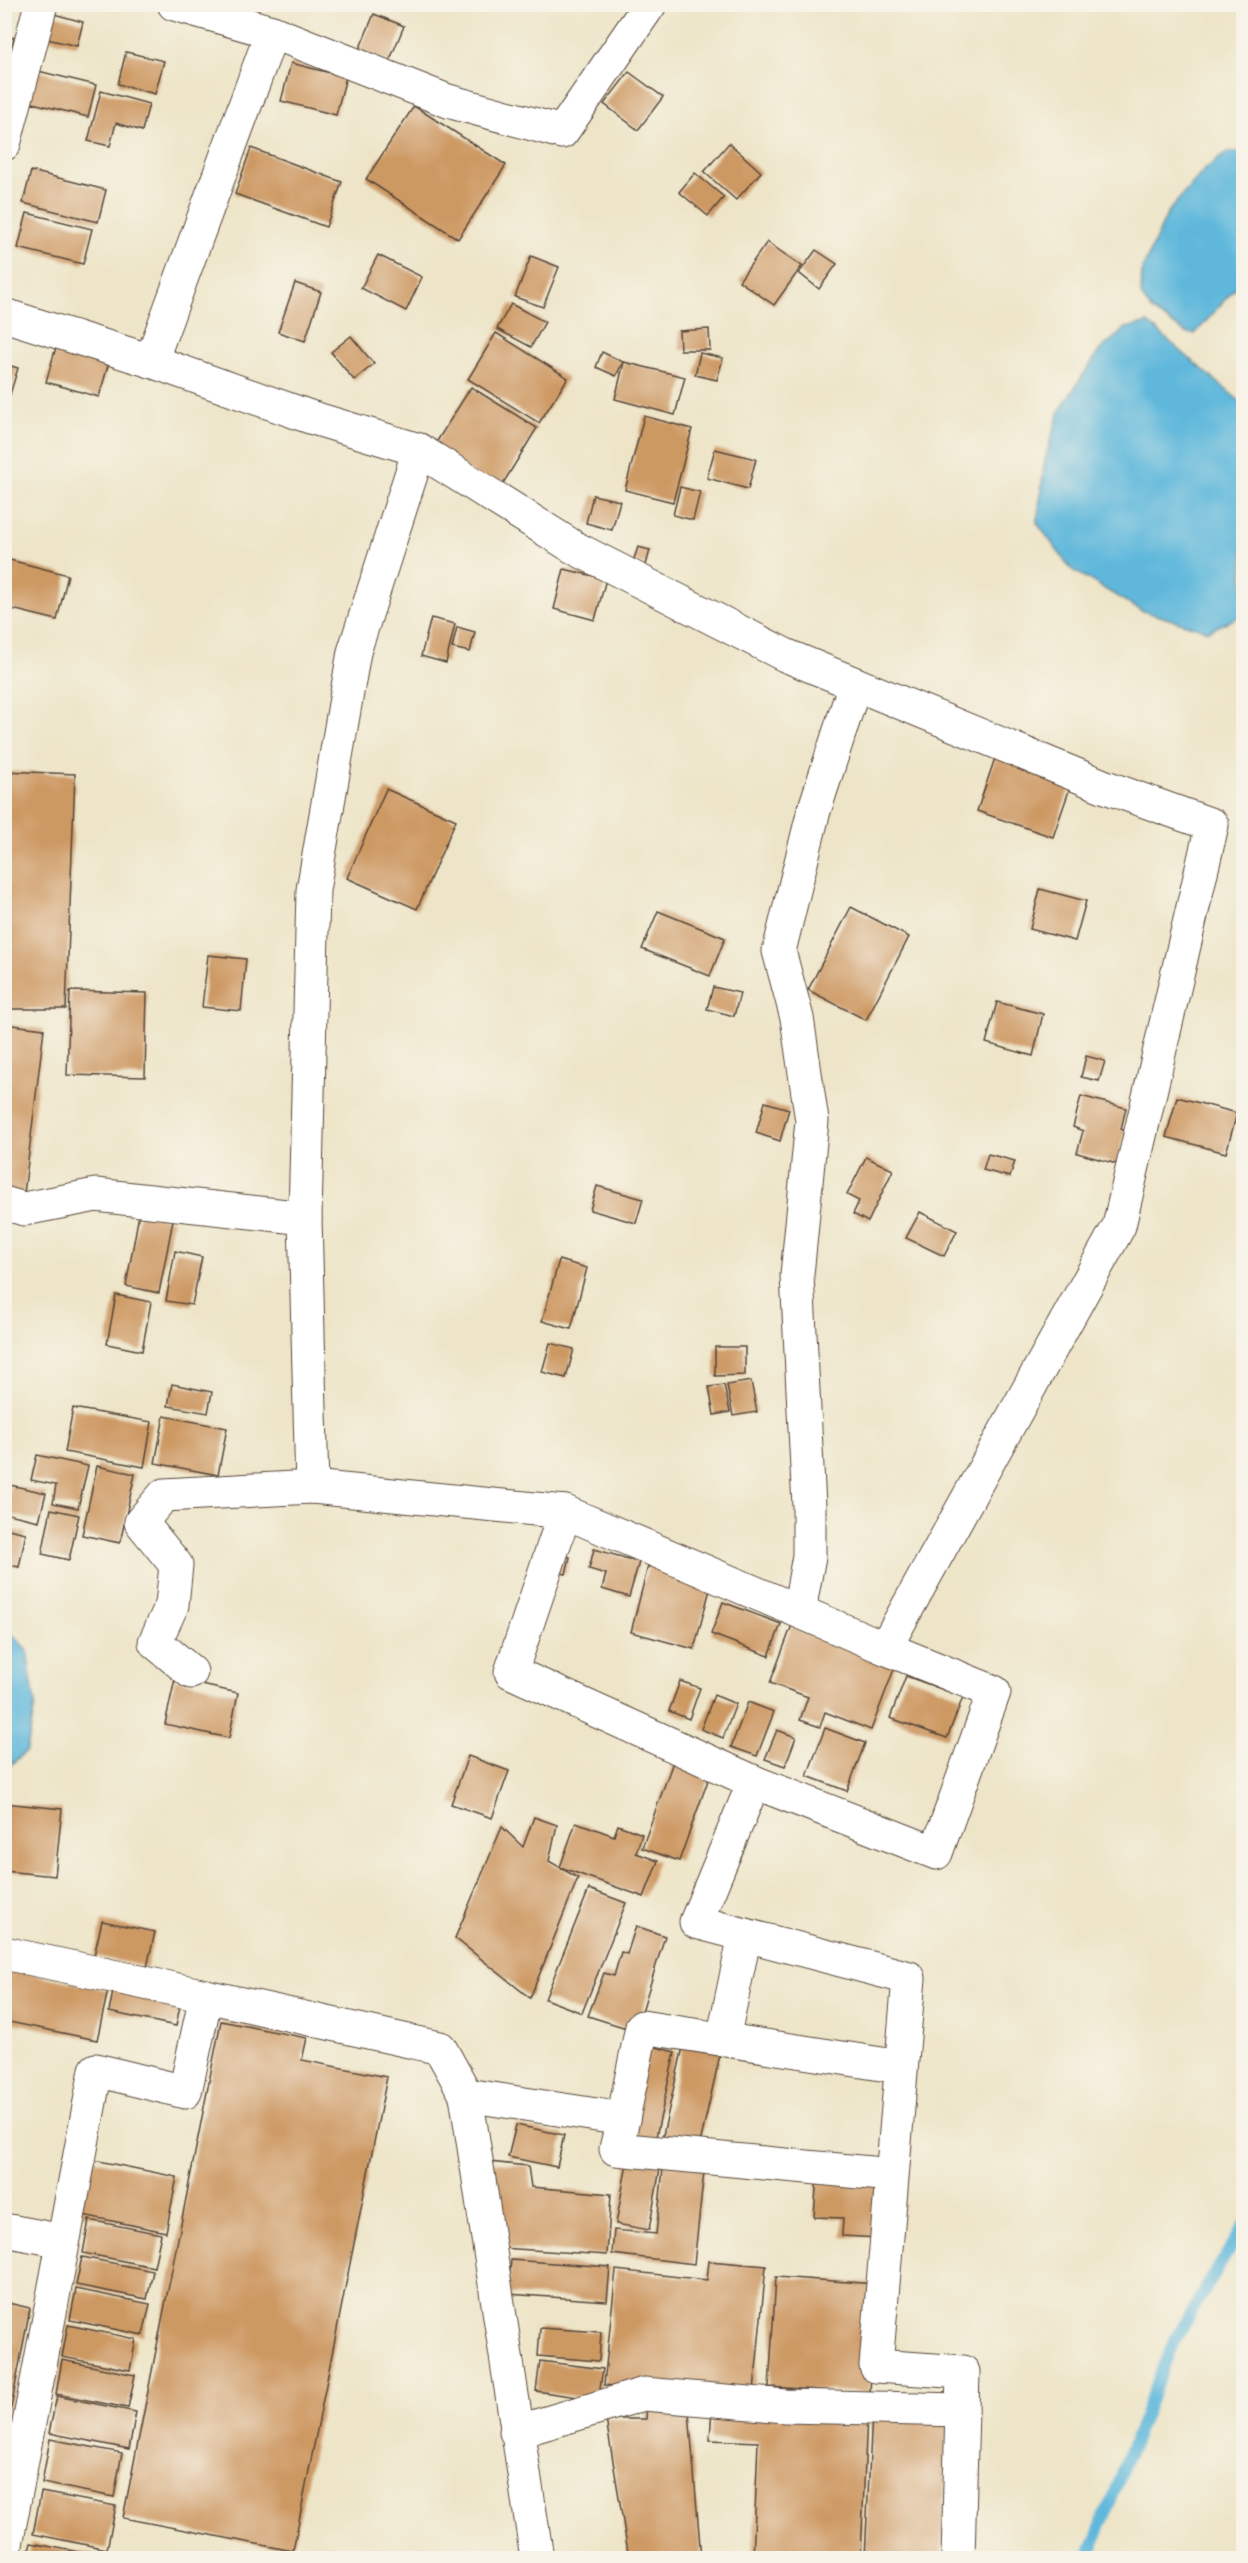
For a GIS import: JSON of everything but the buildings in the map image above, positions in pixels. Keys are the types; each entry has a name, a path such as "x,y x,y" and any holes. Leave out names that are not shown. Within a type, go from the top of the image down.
{"street":[{"path":"4,144 41,4"},
{"path":"174,4 273,32 448,101 562,132 650,4"},
{"path":"151,361 273,32"},
{"path":"4,315 151,361 309,417 419,450 575,548 785,655 1103,786 1212,825 1119,1226 885,1648"},
{"path":"312,1487 305,1218 313,890 354,652 419,450"},
{"path":"799,1611 809,1556 809,1506 797,1275 812,1121 797,1018 779,951 813,814 855,684"},
{"path":"4,1203 24,1209 96,1195 305,1218"},
{"path":"191,1672 155,1642 172,1605 176,1565 141,1522 164,1495 312,1487 565,1512 994,1692 936,1853 754,1782 511,1672 565,1512"},
{"path":"754,1782 696,1922 909,1977 876,2366 963,2372 958,2559"},
{"path":"723,2039 745,1935"},
{"path":"4,1953 440,2048 465,2095 537,2559"},
{"path":"4,2555 96,2070 184,2092 206,1996"},
{"path":"892,2175 616,2149 642,2027 901,2067"},
{"path":"465,2095 623,2119"},
{"path":"4,2230 63,2241"},
{"path":"516,2432 644,2394 786,2406 962,2410"}],"water":[{"path":"1228,152 1243,152 1243,279 1195,334 1186,333 1151,310 1141,295 1142,270 1168,212 1205,169"},
{"path":"1148,323 1243,404 1243,615 1208,631 1140,610 1071,569 1037,523 1045,459 1060,410 1100,350 1126,328"},
{"path":"4,1625 27,1650 35,1704 27,1750 5,1770"}],"waterway":[{"path":"1088,2558 1173,2343 1244,2225"}]}
